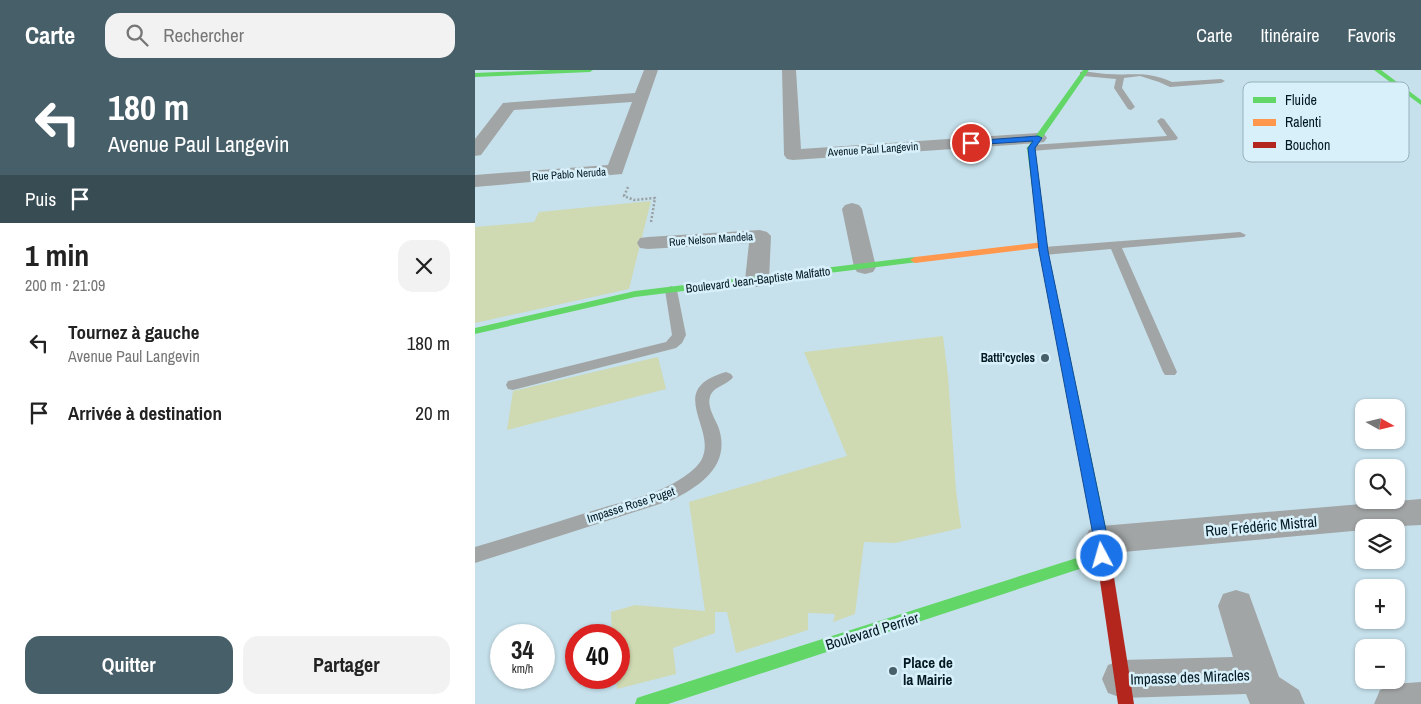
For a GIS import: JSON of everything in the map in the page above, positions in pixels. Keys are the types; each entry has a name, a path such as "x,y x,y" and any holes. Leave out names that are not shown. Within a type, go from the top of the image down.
{"street":[{"path":"475,75 590,70"},
{"name":"Rue Pablo Neruda","path":"475,181 622,176 641,97 651,70"},
{"name":"Avenue Paul Langevin","path":"789,70 793,155 1035,143"},
{"path":"1377,70 1393,82"},
{"path":"1393,70 1421,91"},
{"path":"1085,72 1035,143 1043,248 1101,548 1124,692"},
{"path":"1409,94 1421,103"},
{"path":"475,151 509,106 641,97"},
{"path":"852,209 865,267"},
{"name":"Rue Nelson Mandela","path":"648,243 760,236 757,280"},
{"name":"Boulevard Jean-Baptiste Malfatto","path":"475,331 635,294 1043,248"},
{"name":"Rue Frédéric Mistral","path":"1101,548 1421,512"},
{"name":"Boulevard Perrier","path":"643,704 1101,548"},
{"name":"Impasse des Miracles","path":"1236,606 1257,675 1264,690 1285,704"},
{"name":"Impasse des Miracles","path":"1124,692 1257,675"},
{"path":"1394,704 1421,702"}],"lane":[{"path":"1085,72 1109,77 1146,75 1170,85 1221,81"},
{"path":"1120,76 1118,88 1131,107"},
{"path":"1035,143 1173,138 1161,121"},
{"path":"1237,231 1115,245 1043,248 1237,231"},
{"path":"1115,245 1170,372"},
{"path":"513,385 671,345 677,340 679,335 671,290"},
{"name":"Impasse Rose Puget","path":"475,555 666,496 686,486 704,470 713,454 715,442 702,400 705,391 726,377"}],"path":[{"path":"622,176 624,196 634,200 655,198 648,243"}],"green space":[{"path":"651,201 629,289 475,323 475,227 534,222 539,212"},
{"path":"943,336 961,528 895,543 864,542 855,614 833,622 835,614 808,613 808,630 736,653 727,612 715,612 715,633 673,648 676,674 630,686 630,624 612,624 611,612 635,605 705,611 689,502 847,456 804,352"},
{"path":"658,357 666,389 507,430 513,391"}],"traffic: fast":[{"path":"475,75 590,70"},
{"path":"1086,70 1031,148 1044,251 1100,533"},
{"path":"1377,70 1393,82"},
{"path":"1409,94 1421,103"},
{"path":"475,331 635,294 915,260"},
{"path":"643,704 1102,556"}],"traffic: slow":[{"path":"915,260 1043,245"}],"traffic: jam":[{"path":"1100,533 1126,704"}],"place":[{"name":"Batti'cycles","path":"1045,358"},
{"name":"Place de la Mairie","path":"893,671"}],"route":[{"path":"971,143 1038,138 1031,148 1043,245 1101,540 1102,556"}]}
